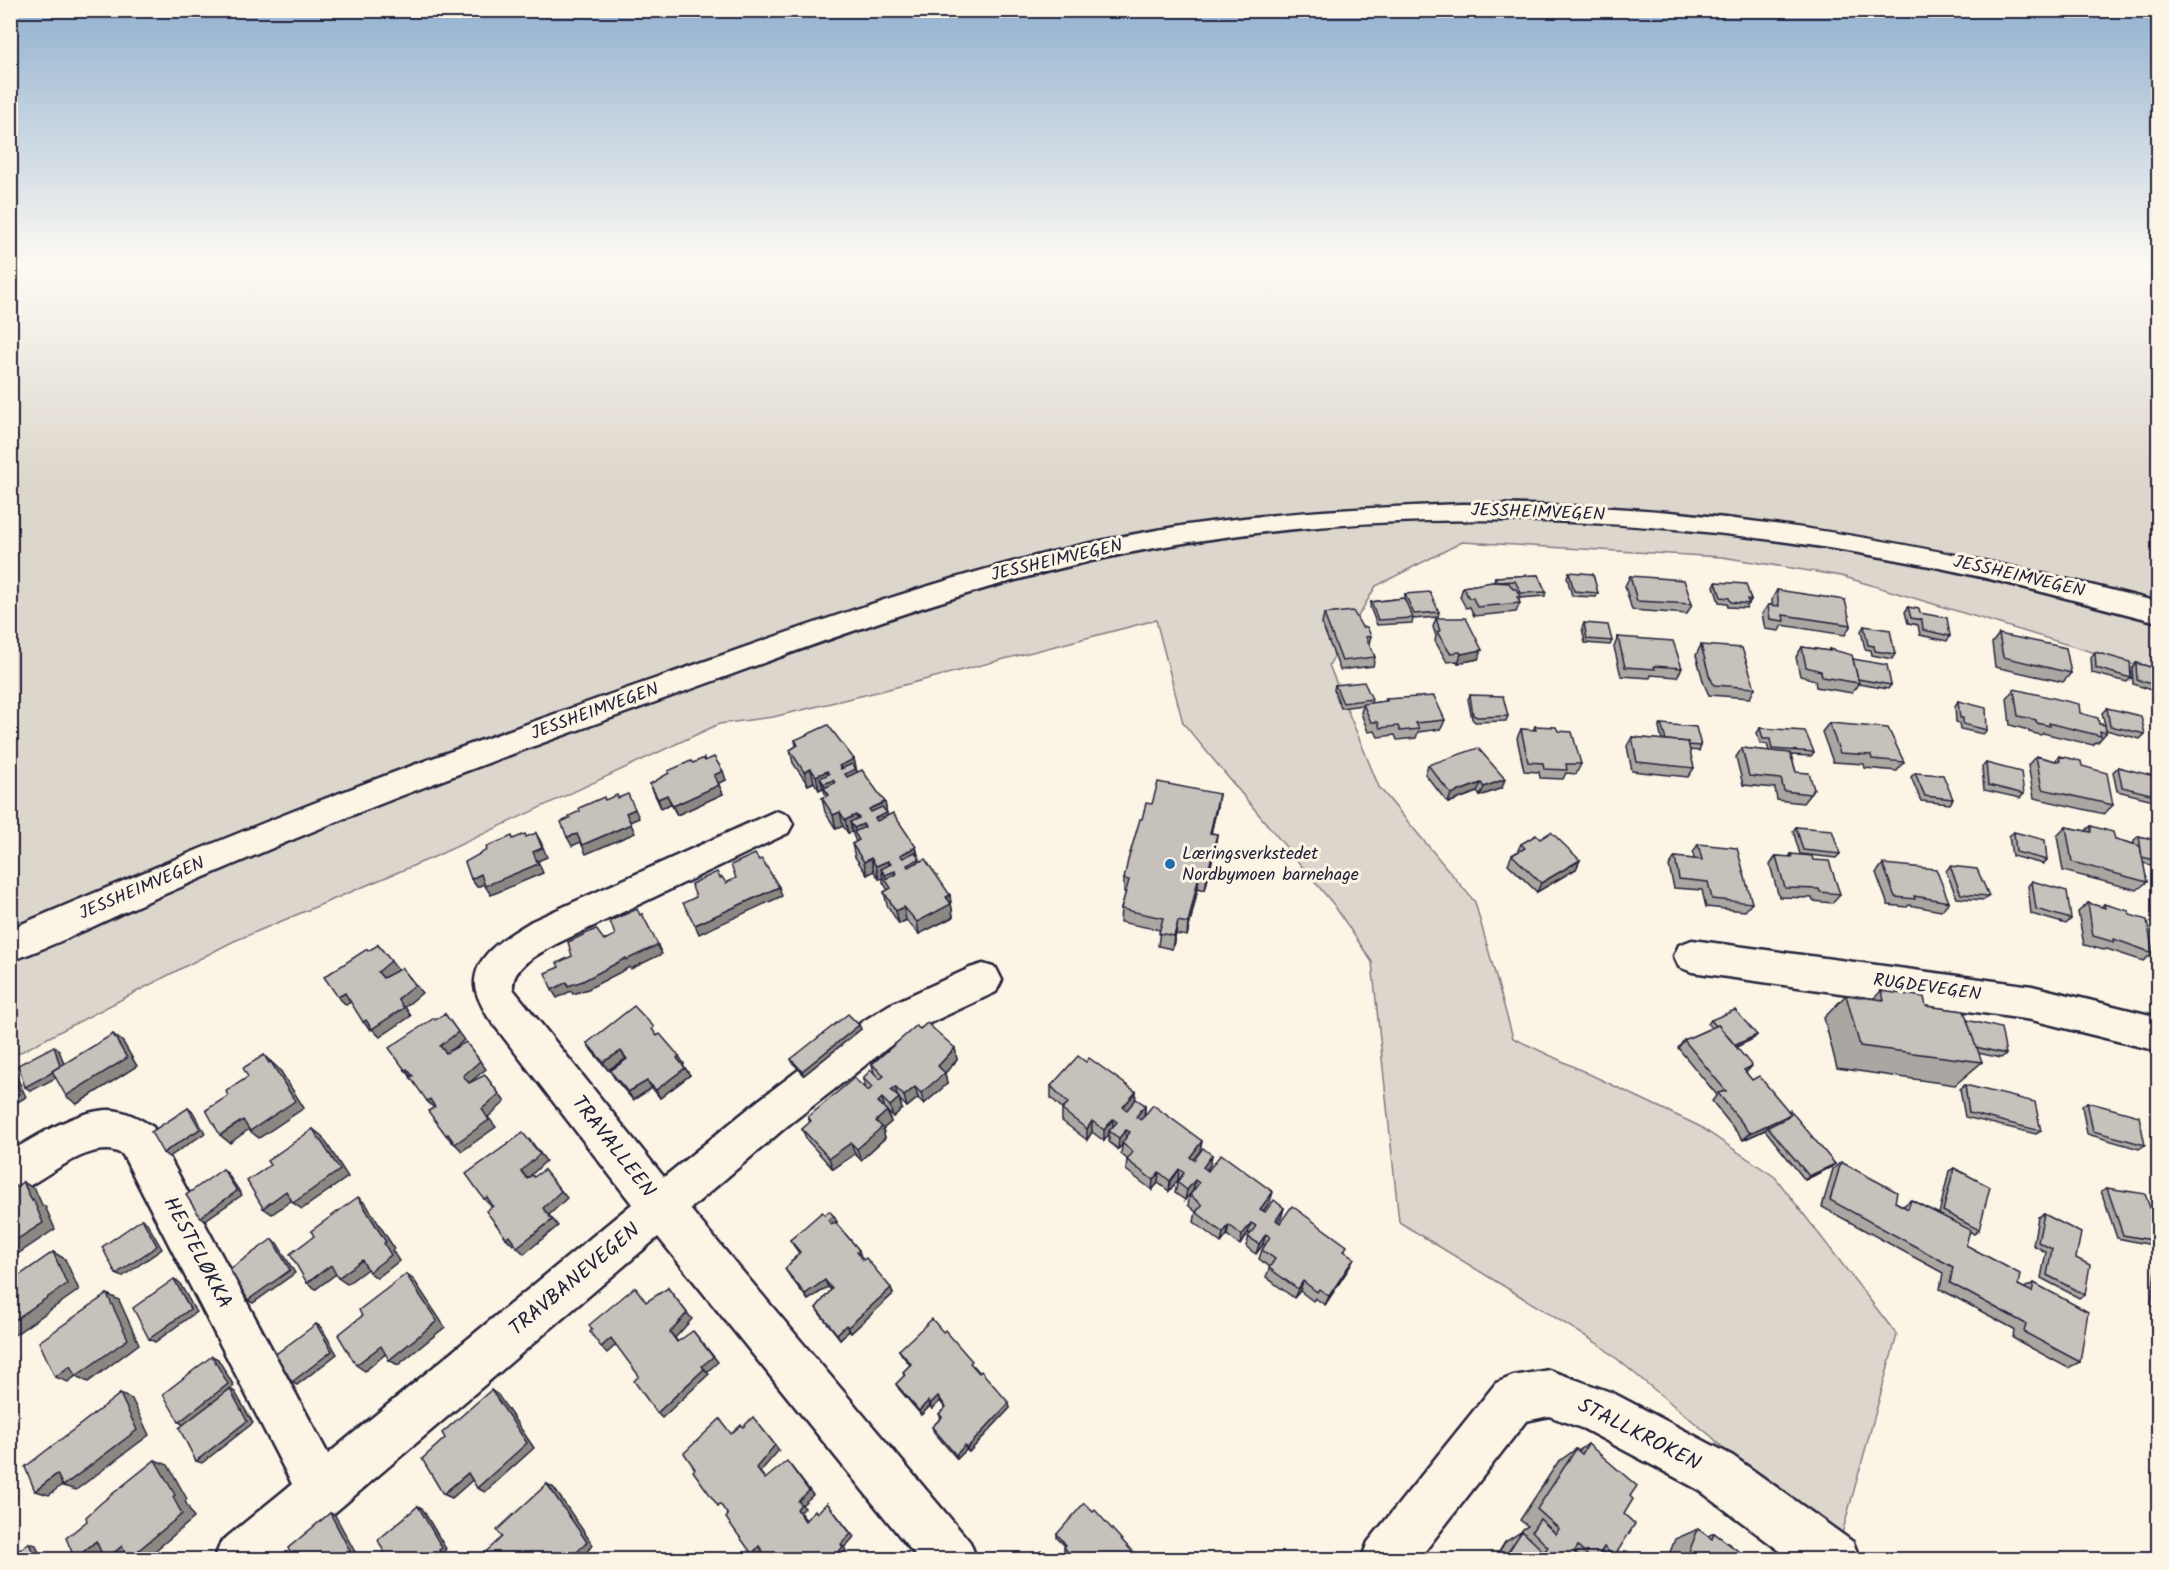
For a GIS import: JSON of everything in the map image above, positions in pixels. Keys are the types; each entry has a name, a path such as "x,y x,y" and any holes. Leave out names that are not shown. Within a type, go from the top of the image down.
{"street":[{"name":"JESSHEIMVEGEN","path":"10,946 175,873 431,772 893,606 1053,560 1155,539 1226,528 1362,515 1496,511 1629,516 1702,522 1904,552 2011,574 2158,612"},
{"name":"TRAVALLEEN","path":"776,824 545,932 517,948 500,967 493,985 501,1005 661,1208 952,1560"},
{"name":"RUGDEVEGEN","path":"1692,956 2032,1003 2158,1034"},
{"name":"TRAVBANEVEGEN","path":"239,1560 773,1113 876,1034 903,1017 983,980"},
{"name":"HESTELØKKA","path":"10,1176 61,1144 94,1131 122,1130 138,1141 321,1490"},
{"name":"STALLKROKEN","path":"1386,1560 1513,1400 1549,1393 1596,1410 1716,1473 1835,1560"}],"shaded area":[{"path":"11,337 2158,337 2158,672 1841,576 1722,557 1462,542 1376,586 1329,665 1379,787 1475,902 1513,1038 1699,1126 1775,1177 1897,1335 1835,1559 1712,1437 1600,1345 1399,1222 1372,962 1334,905 1183,723 1156,620 773,717 719,724 434,857 232,942 11,1057"}],"building":[{"path":"1569,572 1593,574 1598,593 1574,591"},
{"path":"1538,575 1546,592 1521,593 1515,581 1497,582 1495,577"},
{"path":"1630,576 1684,580 1692,604 1637,601"},
{"path":"1492,582 1509,583 1520,596 1517,597 1520,603 1477,607 1473,598 1469,598 1463,587"},
{"path":"1716,582 1746,584 1751,600 1747,599 1749,604 1731,602 1729,598 1721,597"},
{"path":"1777,590 1845,600 1851,625 1783,615 1784,621 1770,619 1768,605 1779,606"},
{"path":"1430,592 1439,612 1414,614 1405,594"},
{"path":"1404,598 1413,618 1378,620 1371,602"},
{"path":"1908,607 1919,609 1920,613 1947,618 1950,636 1923,630 1922,620 1911,618"},
{"path":"1353,611 1362,627 1367,627 1371,636 1366,637 1375,657 1342,661 1324,614"},
{"path":"1436,618 1466,618 1482,650 1461,654 1460,652 1450,653 1437,632 1440,631"},
{"path":"1584,623 1608,625 1612,641 1587,639"},
{"path":"1864,626 1890,630 1895,654 1875,651 1874,646 1868,645"},
{"path":"1999,634 2066,648 2071,673 2003,657"},
{"path":"1618,637 1673,641 1682,668 1625,667"},
{"path":"1701,645 1742,648 1755,688 1714,685"},
{"path":"1802,647 1830,651 1829,649 1852,655 1859,683 1822,677 1821,671 1806,667"},
{"path":"2095,652 2130,662 2131,678 2096,668"},
{"path":"1853,659 1887,665 1891,685 1858,679"},
{"path":"2136,663 2158,669 2158,686 2137,680"},
{"path":"1364,682 1372,699 1343,703 1335,685"},
{"path":"2014,689 2079,704 2080,713 2098,718 2099,724 2105,725 2106,733 2100,731 2101,736 2049,723 2050,726 2037,723 2036,720 2018,716"},
{"path":"1470,695 1503,696 1508,716 1477,717 1473,715"},
{"path":"1434,696 1445,720 1416,723 1419,729 1400,731 1398,726 1380,728 1378,722 1371,722 1363,704 1387,701 1386,699"},
{"path":"1958,701 1986,708 1987,730 1963,724"},
{"path":"2107,708 2141,716 2145,734 2110,726"},
{"path":"1829,723 1888,728 1904,762 1872,759 1871,755 1840,753"},
{"path":"1661,724 1696,727 1701,746 1666,740"},
{"path":"828,725 854,759 839,766 841,769 852,764 856,769 845,774 847,777 862,770 885,802 869,809 871,812 882,807 887,813 875,818 877,821 893,813 916,847 900,855 903,858 915,852 919,859 907,865 908,867 925,859 950,895 946,897 951,904 917,922 904,907 896,911 884,892 891,888 885,879 896,874 895,871 885,875 881,869 891,864 888,861 876,866 871,858 864,862 852,844 859,840 854,832 865,827 863,824 854,828 850,822 859,818 856,815 845,820 840,812 833,815 822,798 829,795 824,788 835,783 833,780 824,784 820,778 829,774 827,771 816,776 811,769 804,772 790,750 798,745 795,740"},
{"path":"1535,726 1556,727 1558,731 1572,732 1581,764 1566,764 1567,770 1544,769 1543,763 1528,762 1521,729 1536,730"},
{"path":"1760,728 1805,731 1814,752 1772,749 1770,739 1763,739"},
{"path":"1632,737 1688,742 1694,768 1637,762"},
{"path":"1478,748 1505,779 1484,787 1481,783 1451,794 1428,765"},
{"path":"1742,748 1790,753 1796,772 1809,773 1814,789 1810,794 1784,791 1781,779 1749,776"},
{"path":"2036,756 2055,761 2060,761 2059,756 2081,761 2082,766 2107,773 2113,805 2042,789"},
{"path":"714,757 723,771 714,775 719,785 673,806 667,795 658,799 650,784 669,773 668,771 691,761 693,763 704,758 705,761"},
{"path":"1986,763 2021,772 2024,794 1988,785"},
{"path":"2118,767 2154,776 2158,796 2122,787"},
{"path":"1915,773 1943,775 1953,799 1925,796"},
{"path":"1158,782 1219,794 1210,833 1217,834 1207,877 1199,875 1188,923 1178,921 1174,936 1159,933 1163,918 1121,909 1129,880 1124,879 1128,860 1146,803 1152,804"},
{"path":"628,794 635,809 626,813 631,824 582,845 577,834 567,837 561,822 580,811 579,808 604,797 605,800 617,795 618,798"},
{"path":"2091,826 2113,832 2115,839 2140,846 2147,882 2072,862 2066,827 2091,832"},
{"path":"1796,827 1832,830 1840,854 1803,850"},
{"path":"1551,832 1580,860 1541,883 1512,855 1525,848 1521,844 1536,835 1540,839"},
{"path":"2014,832 2045,840 2047,860 2016,852"},
{"path":"536,833 542,848 533,852 538,864 485,886 481,874 471,879 465,862 487,850 486,847 512,836 513,839 525,834 526,837"},
{"path":"2139,836 2158,841 2158,861 2142,857"},
{"path":"1698,844 1737,848 1752,903 1712,899 1708,882 1679,879 1675,857 1702,860"},
{"path":"755,854 759,860 762,859 779,887 695,925 683,903 696,897 691,884 717,872 726,883 736,878 731,865"},
{"path":"1791,854 1812,856 1813,860 1829,861 1840,894 1820,892 1819,889 1785,888 1776,856 1792,857"},
{"path":"1883,864 1936,869 1949,902 1914,896 1915,899 1895,897"},
{"path":"1950,866 1977,869 1989,896 1961,894"},
{"path":"2032,881 2067,891 2071,919 2036,909"},
{"path":"2088,903 2105,908 2104,904 2129,911 2130,915 2147,920 2153,953 2114,939 2114,942 2093,936"},
{"path":"637,909 658,945 626,960 626,958 583,981 568,986 567,982 552,990 545,973 559,967 557,963 572,956 568,942 596,929 604,940 615,935 610,921"},
{"path":"378,945 391,961 378,972 383,978 402,968 415,985 398,999 404,1008 372,1029 366,1020 363,1022 345,993 338,997 324,977 367,949 368,951"},
{"path":"1881,991 1924,997 1926,1006 1964,1011 1982,1062 1860,1046 1846,995 1884,1000"},
{"path":"634,1006 654,1027 652,1029 657,1036 660,1034 679,1056 677,1058 685,1068 656,1090 647,1081 628,1092 610,1071 627,1059 621,1051 603,1062 587,1043"},
{"path":"1735,1010 1757,1035 1735,1045 1711,1020"},
{"path":"445,1014 458,1032 440,1046 446,1053 466,1042 480,1061 463,1076 469,1083 485,1075 499,1094 482,1109 489,1120 455,1144 428,1111 435,1107 430,1099 427,1101 410,1077 413,1076 407,1069 405,1070 389,1048 434,1018 435,1020"},
{"path":"848,1014 859,1025 802,1071 791,1059"},
{"path":"1967,1020 2001,1028 2006,1054 1976,1047"},
{"path":"927,1023 955,1048 938,1066 945,1073 921,1093 915,1087 904,1096 895,1087 891,1090 899,1098 890,1106 882,1098 878,1102 887,1111 876,1121 882,1127 857,1149 851,1143 829,1158 802,1129 811,1121 808,1117 854,1078 868,1091 872,1087 863,1078 871,1070 880,1079 884,1076 872,1064 916,1026 920,1029"},
{"path":"1718,1025 1752,1066 1744,1070 1752,1080 1759,1076 1791,1114 1750,1133 1718,1093 1726,1091 1684,1040"},
{"path":"113,1034 127,1058 66,1096 52,1071"},
{"path":"54,1046 60,1066 25,1087 18,1065"},
{"path":"264,1055 269,1063 271,1062 295,1101 250,1131 243,1120 220,1135 206,1110 228,1096 226,1091 248,1077 243,1068"},
{"path":"1078,1056 1086,1062 1089,1058 1136,1092 1123,1107 1127,1110 1136,1099 1145,1105 1136,1117 1141,1120 1153,1105 1202,1141 1190,1157 1194,1160 1203,1148 1212,1155 1203,1167 1208,1171 1221,1154 1273,1192 1260,1209 1265,1212 1274,1200 1284,1208 1276,1220 1280,1223 1292,1206 1347,1246 1344,1251 1354,1258 1329,1296 1319,1289 1317,1292 1303,1281 1298,1289 1269,1268 1275,1259 1262,1250 1270,1237 1266,1234 1259,1244 1248,1237 1256,1226 1251,1223 1242,1235 1229,1225 1223,1233 1196,1212 1202,1205 1190,1195 1199,1183 1195,1180 1187,1190 1177,1182 1184,1173 1179,1169 1170,1181 1159,1172 1153,1180 1127,1160 1133,1152 1122,1143 1130,1132 1126,1130 1119,1138 1109,1131 1117,1122 1113,1119 1104,1130 1092,1121 1087,1129 1062,1110 1068,1103 1051,1086"},
{"path":"10,1071 21,1093 10,1099"},
{"path":"1965,1085 2035,1102 2041,1131 1969,1113"},
{"path":"2087,1102 2139,1116 2145,1145 2093,1131"},
{"path":"188,1108 200,1129 163,1153 151,1132"},
{"path":"1790,1110 1835,1164 1809,1176 1768,1127 1787,1118 1791,1114 1788,1111"},
{"path":"313,1129 340,1170 293,1203 286,1191 263,1208 247,1181 270,1165 267,1161"},
{"path":"523,1133 540,1154 521,1171 527,1179 544,1170 561,1191 543,1208 552,1220 517,1247 509,1236 506,1238 486,1211 493,1206 487,1197 484,1199 466,1174"},
{"path":"1841,1162 1897,1192 1895,1202 1908,1209 1911,1200 1970,1230 1966,1245 2020,1274 2018,1285 2032,1292 2034,1283 2088,1312 2080,1362 2024,1332 2026,1324 1950,1283 1953,1267 1830,1200"},
{"path":"1954,1168 1990,1187 1979,1230 1943,1211"},
{"path":"223,1169 237,1191 200,1217 186,1195"},
{"path":"23,1182 43,1223 10,1244 10,1190"},
{"path":"2107,1188 2145,1194 2158,1230 2158,1241 2123,1235"},
{"path":"358,1197 386,1242 384,1243 391,1255 369,1272 362,1260 338,1278 331,1265 307,1283 290,1254 314,1236 311,1231"},
{"path":"829,1211 834,1216 828,1220 831,1224 835,1222 859,1250 857,1252 863,1260 866,1258 891,1288 848,1327 846,1325 837,1334 816,1308 832,1289 825,1280 805,1294 785,1269 800,1252 790,1240 822,1212 825,1215"},
{"path":"2044,1214 2081,1233 2076,1258 2090,1265 2085,1295 2047,1275 2052,1249 2038,1242"},
{"path":"142,1219 157,1246 116,1274 102,1247"},
{"path":"272,1239 290,1270 248,1300 230,1269"},
{"path":"53,1252 67,1284 10,1323 10,1282"},
{"path":"406,1274 437,1321 389,1360 381,1346 356,1365 338,1335 362,1316 359,1310"},
{"path":"174,1279 190,1309 149,1339 133,1308"},
{"path":"635,1287 646,1302 668,1288 687,1313 670,1332 677,1342 693,1331 713,1357 702,1366 704,1369 657,1413 634,1381 639,1376 611,1338 601,1347 590,1332 592,1329 589,1325"},
{"path":"107,1294 128,1339 76,1376 70,1366 55,1377 39,1342"},
{"path":"932,1319 943,1332 945,1330 972,1361 970,1363 979,1373 981,1371 1009,1403 967,1448 965,1445 956,1455 932,1427 942,1417 939,1414 946,1407 938,1396 930,1404 928,1401 919,1411 896,1384 911,1364 899,1350"},
{"path":"316,1324 332,1351 292,1382 276,1354"},
{"path":"212,1356 228,1384 179,1422 163,1394"},
{"path":"230,1389 247,1421 196,1461 179,1428"},
{"path":"491,1390 527,1443 477,1488 468,1473 443,1494 422,1459 445,1438 442,1433"},
{"path":"120,1394 137,1430 63,1486 57,1474 35,1491 25,1467"},
{"path":"753,1417 775,1445 756,1468 765,1479 787,1461 809,1491 798,1501 801,1504 797,1509 805,1521 815,1510 817,1513 827,1503 851,1534 841,1544 843,1547 831,1560 767,1560 759,1546 752,1554 726,1518 728,1515 720,1504 718,1506 693,1471 695,1469 684,1453 720,1419 731,1434"},
{"path":"1588,1444 1637,1486 1630,1496 1633,1499 1624,1514 1635,1524 1614,1557 1604,1547 1596,1560 1592,1560 1578,1546 1574,1552 1583,1560 1503,1560 1522,1531 1544,1552 1548,1547 1532,1531 1540,1519 1556,1534 1559,1529 1537,1509 1576,1449 1582,1454"},
{"path":"155,1460 175,1495 173,1497 182,1514 128,1559 122,1546 105,1560 96,1541 75,1559 66,1538 87,1521 86,1517 101,1503"},
{"path":"547,1484 587,1542 569,1560 477,1560 502,1537 497,1530"},
{"path":"1084,1503 1093,1512 1095,1510 1138,1560 1070,1560 1072,1557 1064,1547 1066,1545 1057,1534"},
{"path":"418,1506 442,1548 439,1550 445,1560 388,1560 378,1540"},
{"path":"330,1513 350,1551 339,1560 294,1560 288,1548"},
{"path":"1698,1529 1712,1539 1714,1533 1750,1560 1686,1560"},
{"path":"29,1543 36,1560 10,1560 10,1557"},
{"path":"1041,1551 1048,1560 1034,1560"}],"place":[{"name":"Læringsverkstedet Nordbymoen barnehage","path":"1170,864"}]}
